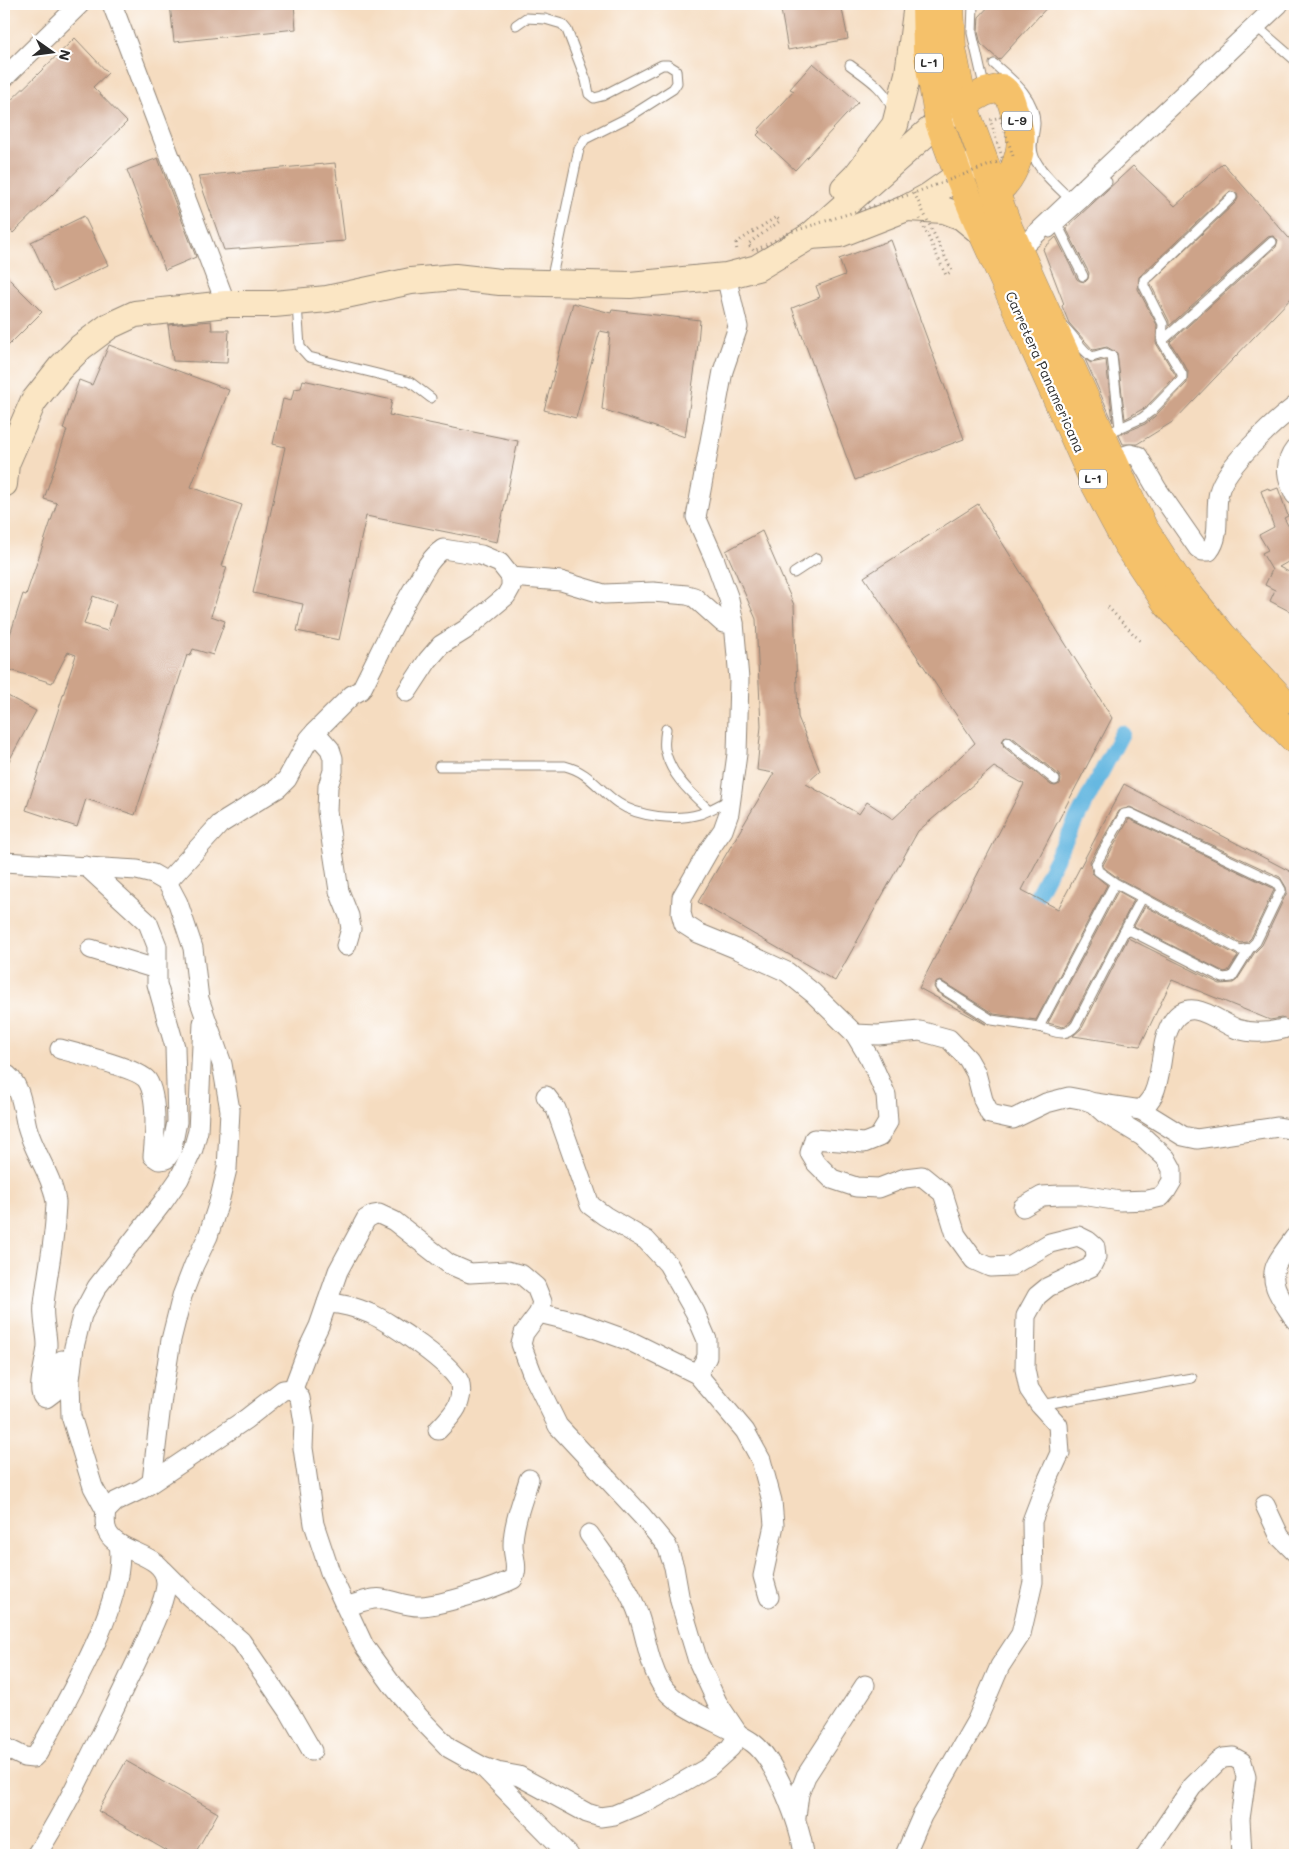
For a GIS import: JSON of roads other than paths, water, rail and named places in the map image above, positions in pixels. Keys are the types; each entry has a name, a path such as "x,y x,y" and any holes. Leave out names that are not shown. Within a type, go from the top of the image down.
{"main road":[{"name":"Carretera Panamericana","path":"926,4 927,50 938,116 958,174 1096,486 1127,544 1166,604 1295,740"},
{"name":"Carretera Panamericana","path":"950,4 952,48 974,98 983,158 995,192 1009,228 1023,246 1047,314 1111,441 1143,527 1177,580 1295,714"},
{"name":"L-9","path":"974,98 1001,88 1008,93 1020,133 1020,146 1011,174 1001,189 995,192"}],"street":[{"path":"4,78 80,4"},
{"path":"112,4 226,304"},
{"path":"908,74 910,4"},
{"path":"857,185 895,125 908,74 917,4"},
{"path":"1023,246 1279,4"},
{"path":"810,236 817,214 857,185 938,116 974,98"},
{"path":"895,125 938,116"},
{"path":"4,484 6,464 33,402 60,368 82,346 109,326 135,314 226,304 274,304 327,299 411,281 455,277 500,282 630,285 726,276 757,268 810,236 840,234 909,208 930,196 958,174 983,158"},
{"path":"857,185 866,202 878,209 944,210 962,217 983,234"},
{"path":"726,276 738,327 723,371 696,517 714,558 734,623 739,679 737,754 729,813 724,830 709,850 682,897 681,912 684,924 698,933 737,948 787,972 813,993 855,1034 870,1059 886,1095 888,1122 879,1137 864,1143 814,1139 810,1153 816,1164 832,1179 856,1186 879,1188 905,1178 922,1176 944,1193 956,1235 974,1260 990,1267 1011,1266 1050,1243 1078,1236 1095,1247 1096,1257 1091,1267 1048,1287 1037,1296 1026,1316 1024,1370 1029,1389 1058,1425 1060,1454 1032,1521 1033,1582 1021,1634 1000,1666 977,1720 922,1816 905,1855"},
{"path":"1111,441 1130,454 1138,456 1157,489 1198,548 1203,551 1209,551 1215,544 1216,505 1219,489 1236,463 1277,420 1295,406"},
{"path":"1295,449 1290,456 1287,466 1288,477 1295,495"},
{"path":"167,882 220,824 278,788 287,779 309,739 315,732 352,695 362,690 404,605 426,567 437,553 443,548 481,555 500,563 511,577 511,587 506,596 465,630 441,645 428,660 407,692"},
{"path":"511,577 561,581 604,594 653,592 687,595 694,597 723,623 734,623"},
{"path":"315,732 330,749 334,758 333,771 328,786 327,811 339,891 349,916 351,929 346,946"},
{"path":"4,862 137,870 153,874 167,882 178,903 192,948 200,999 222,1064 230,1110 227,1169 208,1236 182,1296 162,1397 152,1481"},
{"path":"60,1049 126,1069 146,1080 151,1092 156,1127 152,1156 159,1160 166,1158 170,1152 177,1122 175,1047 157,984 157,946 148,923 86,866"},
{"path":"91,949 156,969"},
{"path":"1141,1110 1152,1097 1157,1083 1165,1041 1171,1024 1178,1013 1186,1009 1207,1014 1237,1028 1256,1033 1268,1033 1283,1029"},
{"path":"204,1011 198,1131 193,1148 179,1179 121,1258 97,1287 82,1315 74,1347 70,1380 71,1416 93,1487 106,1511 105,1523 108,1534 119,1544 144,1555 163,1570 190,1597 240,1641 289,1711 312,1751"},
{"path":"855,1034 920,1031 949,1039 968,1059 976,1073 983,1100 990,1114 1013,1119 1046,1103 1069,1097 1093,1103 1141,1110 1183,1136 1197,1140 1278,1127 1295,1130"},
{"path":"4,1073 14,1083 21,1100 28,1130 46,1167 56,1202 53,1247 43,1306 47,1354 40,1390 43,1397 46,1398 54,1392 58,1382 65,1342 75,1320 82,1315"},
{"path":"546,1096 556,1109 590,1205 646,1240 668,1264 690,1304 707,1340 707,1357 697,1374"},
{"path":"1023,1207 1042,1196 1082,1195 1120,1201 1148,1200 1160,1197 1166,1191 1172,1181 1172,1169 1166,1158 1142,1136 1104,1113 1093,1103"},
{"path":"293,1389 319,1326 338,1271 366,1220 374,1215 379,1214 394,1221 449,1264 470,1273 507,1271 522,1275 536,1287 542,1302 539,1313 524,1333 520,1344 532,1373 558,1426 668,1546 680,1601 698,1661 716,1702 739,1735"},
{"path":"1295,1237 1276,1264 1274,1275 1275,1287 1295,1320"},
{"path":"326,1303 346,1304 373,1314 413,1339 445,1365 460,1382 461,1395 458,1407 438,1430"},
{"path":"539,1313 580,1323 630,1341 697,1374 745,1431 761,1460 772,1501 774,1525 763,1576 769,1597"},
{"path":"106,1511 114,1502 142,1489 246,1419 283,1390 293,1389"},
{"path":"293,1389 300,1398 304,1423 304,1448 314,1524 331,1574 364,1646 392,1686 418,1717 449,1748 483,1767 519,1776 587,1813 600,1817 614,1815 655,1798 709,1767 730,1748 739,1735"},
{"path":"346,1607 363,1601 382,1598 420,1606 435,1604 513,1580 516,1574 516,1558 513,1545 517,1520 529,1479"},
{"path":"1265,1506 1280,1537 1295,1552"},
{"path":"589,1534 618,1575 636,1608 647,1650 661,1685 673,1697 716,1724 753,1743 766,1754 796,1817 804,1855"},
{"path":"4,1747 24,1757 33,1758 38,1753 84,1666 108,1613 118,1577 121,1558 119,1544"},
{"path":"36,1855 56,1826 150,1633 166,1582 163,1570"},
{"path":"796,1817 799,1794 806,1776 864,1685"},
{"path":"1146,1855 1192,1786 1217,1762 1223,1758 1234,1757 1242,1762 1246,1777 1240,1819 1242,1855"},
{"path":"483,1767 569,1855"}],"lane":[{"path":"973,4 974,98"},
{"path":"516,25 526,18 562,24 567,30 586,80 589,94 594,98 602,96 662,65 668,64 676,70 677,82 673,89 629,117 585,139 579,149 550,284"},
{"path":"1256,26 1295,60"},
{"path":"994,64 1016,84 1028,100 1035,121 1031,146 1033,155 1042,170 1071,200"},
{"path":"850,65 872,80 887,96 892,106 895,125"},
{"path":"1023,246 1038,244 1107,182"},
{"path":"1111,441 1150,412 1182,379 1179,368 1162,341 1163,324 1144,286 1144,280 1232,197"},
{"path":"1058,226 1083,276"},
{"path":"1162,341 1272,242"},
{"path":"297,302 300,347 308,357 410,382 431,398"},
{"path":"1047,314 1070,332 1087,354 1092,357 1105,352 1112,356 1111,441"},
{"path":"794,573 817,558"},
{"path":"666,728 665,749 674,773 709,810"},
{"path":"1008,742 1055,780"},
{"path":"439,766 564,766 578,770 619,804 639,812 665,818 697,815 731,798"},
{"path":"1124,932 1131,931 1223,978 1232,977 1250,948 1256,942 1281,890 1277,883 1130,813 1124,814 1096,864 1098,870 1115,883 1240,950 1250,948"},
{"path":"1039,1027 1115,883"},
{"path":"940,987 992,1020 1064,1033 1071,1032 1142,898"},
{"path":"1040,1405 1192,1378"}],"waterway":[{"path":"1037,895 1122,733"}]}
